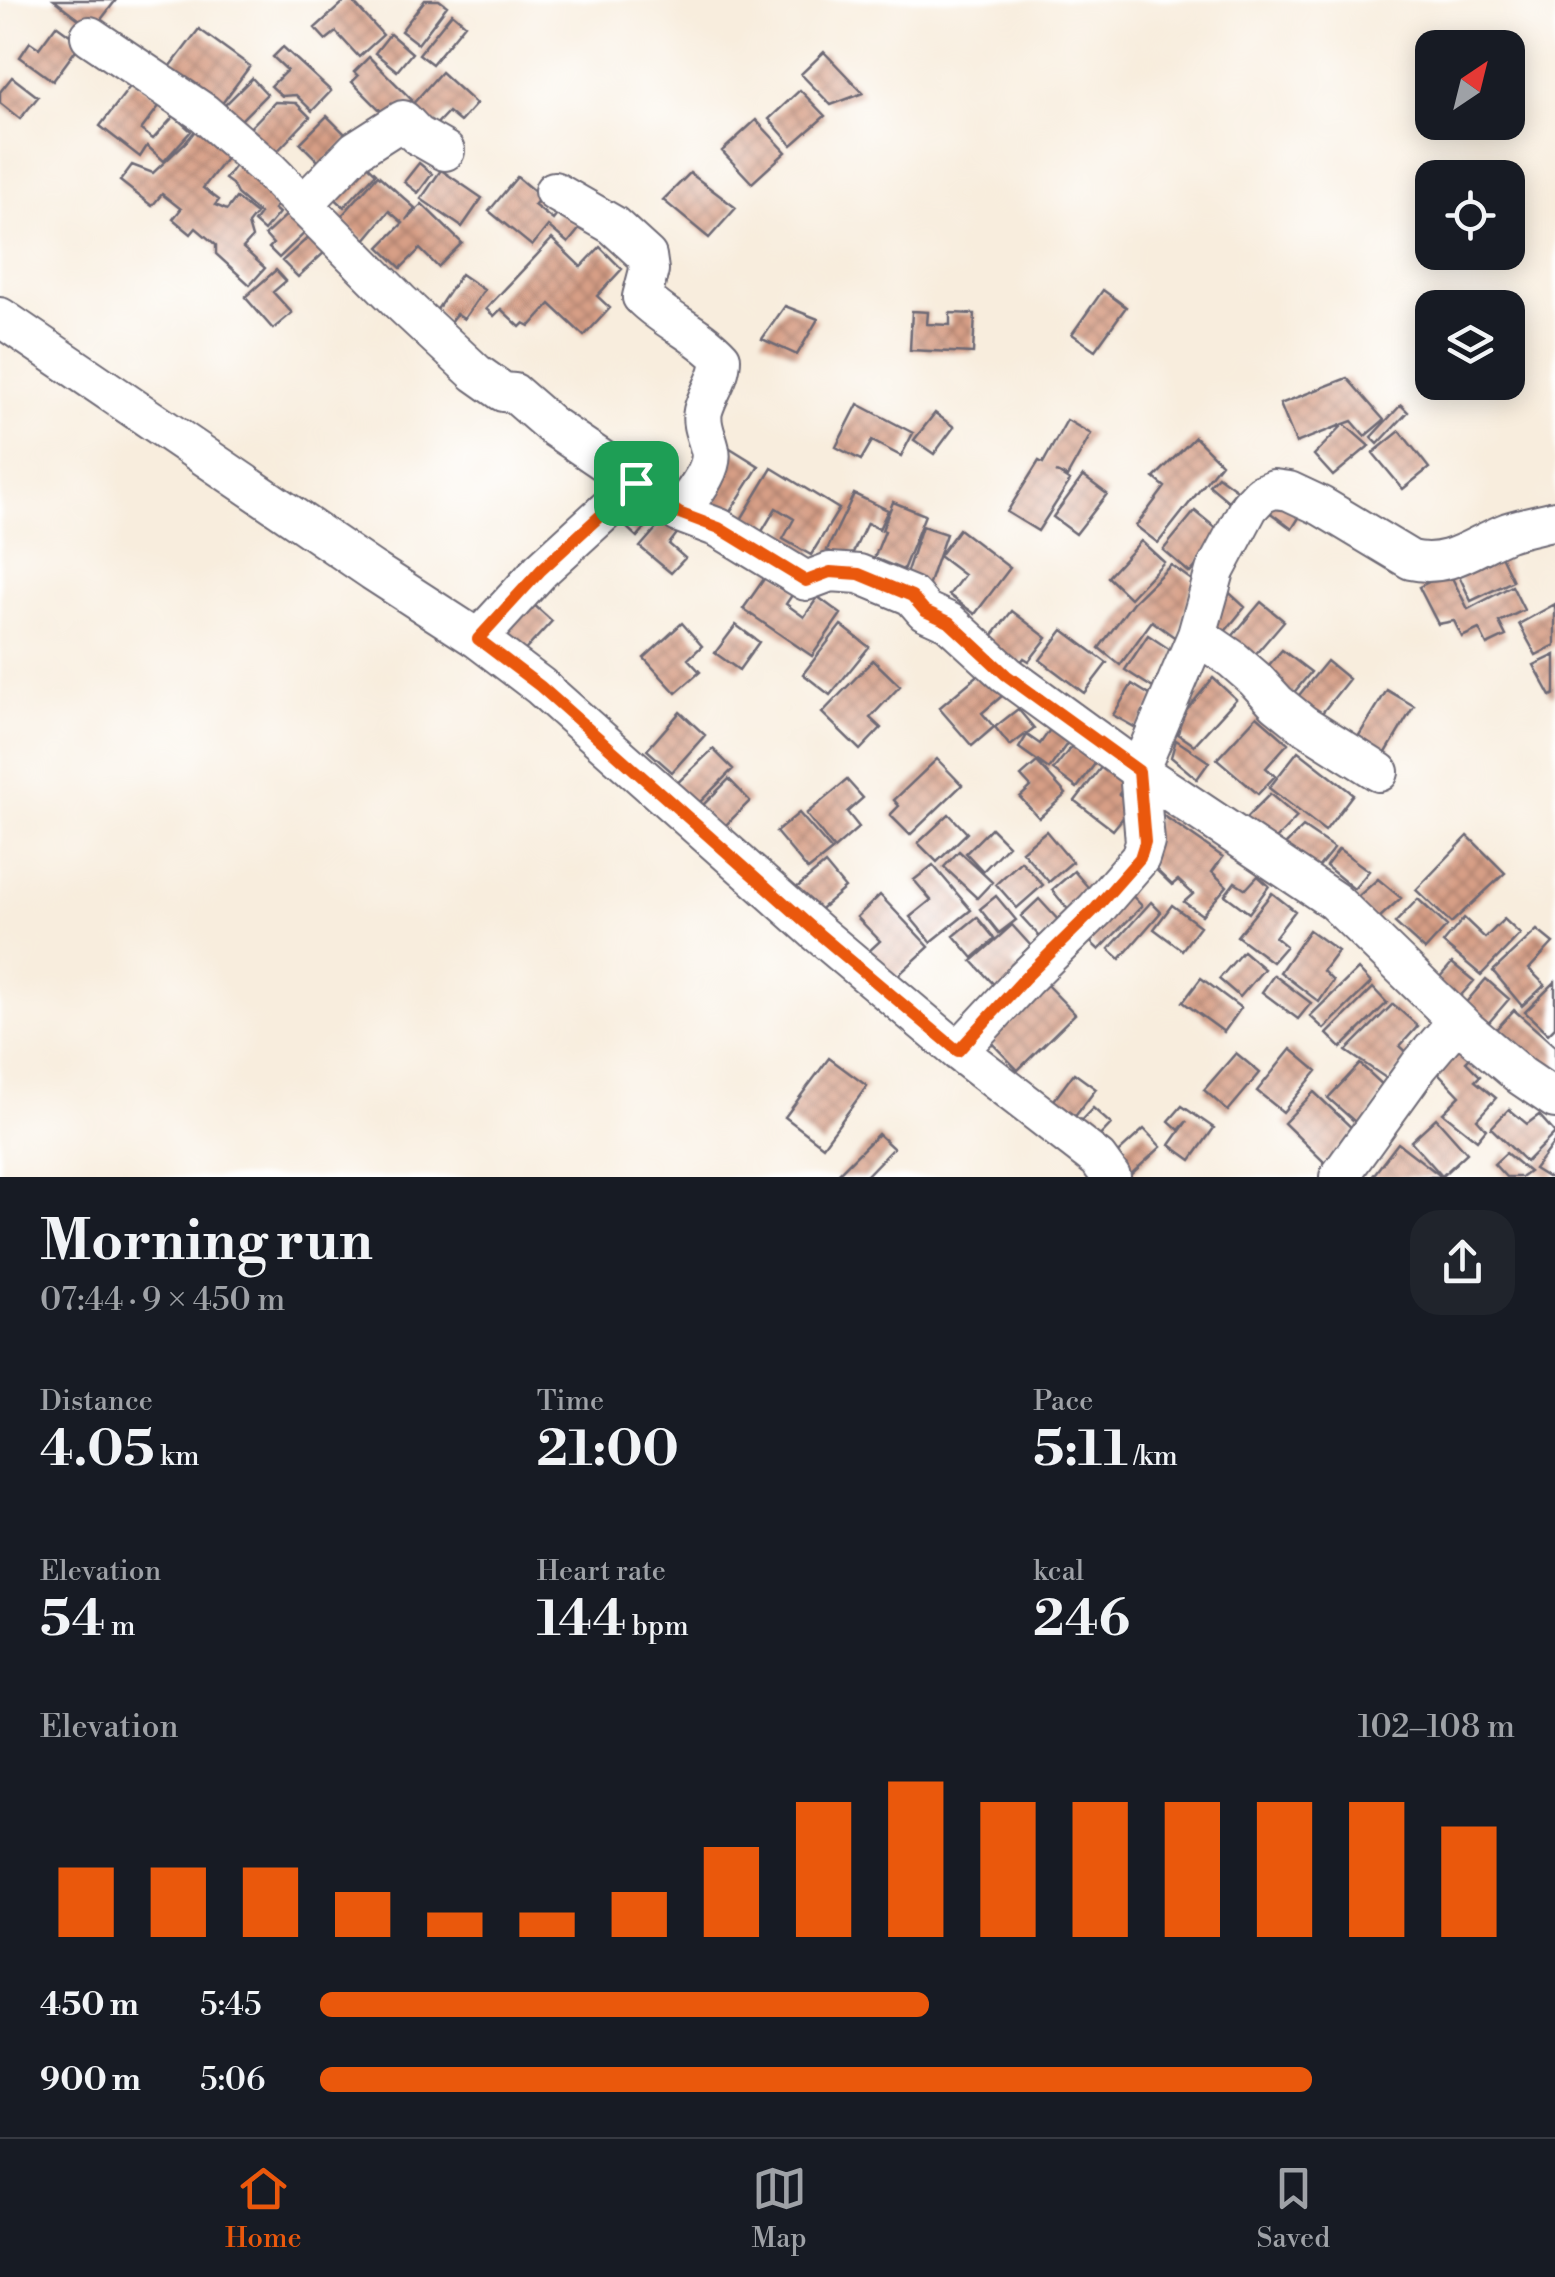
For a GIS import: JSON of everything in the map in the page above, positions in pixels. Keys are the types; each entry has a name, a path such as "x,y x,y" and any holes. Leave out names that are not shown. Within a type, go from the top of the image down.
{"street":[{"path":"90,36 204,113 269,170 476,373 503,392 514,393 552,426 679,513 719,528 806,581 830,572 859,574 912,596 925,611 949,622 1006,675 1139,771 1334,901 1457,1021 1521,1076 1555,1098"},
{"path":"303,205 356,150 403,120 417,135 444,151"},
{"path":"554,191 614,226 647,256 649,270 642,297 706,342 721,358 721,370 702,413 703,430 712,454 706,472 679,513"},
{"path":"0,318 478,639 540,686 819,934 958,1051 1098,1159 1111,1177"},
{"path":"478,639 541,570 636,483"},
{"path":"958,1051 1140,858 1145,842 1139,771 1197,635 1216,571 1249,507 1261,494 1274,489 1289,491 1412,560 1428,564 1449,560 1505,533 1555,520"},
{"path":"1197,635 1254,678 1303,724 1379,772"},
{"path":"1339,1177 1457,1021"}],"building":[{"path":"54,0 116,0 93,30"},
{"path":"346,0 351,0 383,35 359,57 336,32 326,40 315,28"},
{"path":"425,0 439,0 447,6 418,44 401,31"},
{"path":"452,13 465,24 432,64 419,54"},
{"path":"56,25 81,43 53,81 20,57 30,42 39,48"},
{"path":"199,29 250,66 215,113 164,75"},
{"path":"390,34 412,53 397,71 375,53"},
{"path":"283,47 331,91 312,111 296,95 282,96 271,86 287,70 273,57"},
{"path":"824,52 863,93 831,105 801,74"},
{"path":"369,57 412,100 391,121 352,82 358,76 354,72"},
{"path":"441,72 476,104 460,122 448,112 426,135 403,115"},
{"path":"12,77 38,97 20,119 0,103 0,92"},
{"path":"252,78 267,94 240,121 224,106"},
{"path":"135,80 163,101 141,130 153,139 174,116 191,131 164,161 147,146 140,157 100,126"},
{"path":"800,90 825,116 792,145 769,119"},
{"path":"275,102 296,103 310,117 267,162 241,137"},
{"path":"327,116 350,139 323,166 300,143"},
{"path":"756,120 786,152 752,183 722,151"},
{"path":"202,122 231,152 203,188 219,200 215,205 227,210 236,198 256,214 248,224 252,238 243,248 265,268 250,285 216,254 216,245 196,228 191,234 173,219 181,209 162,194 152,206 120,181 132,165 153,173"},
{"path":"243,155 288,193 274,209 279,213 264,231 254,222 260,214 225,179"},
{"path":"359,157 376,173 344,207 326,190"},
{"path":"419,163 432,174 418,193 404,182"},
{"path":"441,170 482,198 462,227 421,199"},
{"path":"690,173 736,208 709,238 663,200"},
{"path":"378,175 415,208 406,220 422,204 462,243 438,267 420,249 401,268 379,247 403,223 389,211 364,241 339,219"},
{"path":"517,177 541,197 534,205 553,220 560,211 581,227 568,243 548,226 532,246 489,211"},
{"path":"294,208 311,227 279,258 269,248 273,244 265,235"},
{"path":"312,234 327,250 298,277 282,261"},
{"path":"552,239 581,267 600,247 622,269 597,296 610,308 584,336 550,304 530,326 524,323 520,327 501,309 494,316 486,309"},
{"path":"276,270 286,281 273,292 292,313 273,329 245,297"},
{"path":"461,274 484,290 464,319 456,314 450,322 436,311"},
{"path":"1103,290 1126,307 1095,350 1072,334"},
{"path":"785,306 818,319 797,355 762,339"},
{"path":"912,311 928,312 927,324 950,325 950,313 975,314 973,353 910,350"},
{"path":"1347,378 1384,420 1365,436 1352,421 1296,443 1280,404"},
{"path":"858,404 913,433 901,456 872,441 861,460 836,447"},
{"path":"1401,405 1408,412 1378,444 1371,437"},
{"path":"935,413 954,427 934,454 914,440"},
{"path":"1067,420 1091,434 1067,477 1056,472 1070,481 1038,531 1007,512 1039,461 1043,463"},
{"path":"1344,424 1369,446 1333,476 1314,455"},
{"path":"1400,431 1429,468 1403,489 1373,453"},
{"path":"1195,437 1221,463 1158,543 1136,526 1165,487 1154,478"},
{"path":"727,446 759,466 728,515 696,495"},
{"path":"772,468 839,509 811,555 783,539 794,519 776,508 758,538 737,526"},
{"path":"1083,476 1107,494 1076,534 1053,517"},
{"path":"1218,476 1237,490 1228,501 1209,485"},
{"path":"637,487 662,509 637,537 612,514"},
{"path":"854,494 888,510 879,529 867,523 849,561 827,550"},
{"path":"1274,497 1300,516 1292,529 1264,508"},
{"path":"893,502 925,515 903,570 874,558"},
{"path":"1195,511 1223,534 1190,573 1163,550"},
{"path":"668,515 682,527 669,544 685,558 671,573 640,547"},
{"path":"922,526 946,534 927,589 904,580"},
{"path":"959,529 1010,568 975,614 949,595 964,575 939,556"},
{"path":"1141,541 1164,562 1130,598 1108,577"},
{"path":"1496,545 1513,581 1471,601 1454,565"},
{"path":"1171,565 1193,581 1177,639 1152,621 1120,665 1099,648 1133,602"},
{"path":"771,569 798,586 786,604 804,617 818,597 841,614 812,656 743,609"},
{"path":"1449,572 1468,609 1512,586 1524,610 1499,622 1506,636 1487,645 1479,629 1462,637 1454,621 1438,624 1419,587"},
{"path":"1222,586 1245,607 1218,640 1207,632"},
{"path":"522,594 552,621 517,659 495,639"},
{"path":"1261,602 1284,621 1247,664 1225,645"},
{"path":"1555,604 1555,645 1536,655 1519,624"},
{"path":"1012,611 1047,638 1029,661 1024,658 1014,671 985,645"},
{"path":"682,623 702,646 688,659 700,672 676,693 644,658"},
{"path":"736,625 759,642 739,670 715,653"},
{"path":"841,625 869,647 830,695 803,674"},
{"path":"1063,630 1107,663 1084,693 1040,660"},
{"path":"1148,635 1175,653 1153,688 1125,670"},
{"path":"1282,650 1311,672 1291,696 1262,673"},
{"path":"1555,655 1555,694 1551,696 1534,665"},
{"path":"873,660 900,686 870,718 881,728 860,750 822,713"},
{"path":"1327,661 1349,679 1314,723 1291,705"},
{"path":"989,666 1009,690 982,713 994,727 972,746 939,708"},
{"path":"1213,678 1236,699 1194,745 1178,734 1182,716"},
{"path":"1132,684 1156,699 1138,729 1113,715"},
{"path":"1387,690 1414,706 1381,761 1353,745"},
{"path":"1018,709 1034,728 1010,746 995,727"},
{"path":"680,712 705,735 672,772 647,750"},
{"path":"1257,716 1288,743 1266,768 1275,776 1258,794 1217,759"},
{"path":"1058,718 1076,731 1049,769 1019,748 1027,735 1040,744"},
{"path":"1080,736 1103,753 1077,788 1053,770"},
{"path":"1176,740 1209,762 1197,779 1171,757"},
{"path":"713,749 733,769 693,809 672,788"},
{"path":"1298,751 1353,794 1325,831 1269,788"},
{"path":"1109,757 1133,776 1119,794 1133,805 1113,830 1075,801"},
{"path":"937,759 962,785 910,835 890,815 899,806 894,800"},
{"path":"1037,762 1066,794 1039,818 1020,797 1031,787 1021,776"},
{"path":"729,779 750,801 720,831 699,809"},
{"path":"847,780 863,798 847,812 859,827 834,849 806,814"},
{"path":"1270,794 1297,817 1273,842 1245,819"},
{"path":"1157,811 1223,857 1212,872 1227,886 1202,915 1184,902 1193,894 1178,880 1172,885 1145,859"},
{"path":"799,813 832,851 808,870 776,832"},
{"path":"949,814 967,833 937,862 918,843"},
{"path":"1303,827 1334,848 1313,874 1283,847"},
{"path":"991,828 1008,845 983,871 966,853"},
{"path":"1046,831 1072,862 1049,882 1022,851"},
{"path":"1468,836 1505,873 1451,923 1416,890"},
{"path":"1339,849 1369,871 1354,889 1326,866"},
{"path":"959,851 992,882 977,898 944,867"},
{"path":"1021,861 1043,885 1017,908 996,884"},
{"path":"825,864 845,888 809,919 788,895"},
{"path":"933,865 971,910 931,942 910,917 931,900 914,880"},
{"path":"1074,871 1094,894 1071,913 1052,890"},
{"path":"1258,876 1269,886 1249,913 1225,895 1235,882 1246,889"},
{"path":"1378,879 1401,898 1368,928 1346,907"},
{"path":"1124,887 1142,906 1099,950 1080,932"},
{"path":"1272,893 1295,911 1275,937 1286,946 1272,962 1237,936"},
{"path":"880,895 929,947 892,981 867,953 880,941 857,917"},
{"path":"996,896 1016,920 999,933 980,909"},
{"path":"1039,899 1060,922 1042,939 1021,916"},
{"path":"1418,899 1447,926 1425,950 1395,923"},
{"path":"1151,902 1161,912 1120,959 1109,949"},
{"path":"1172,905 1200,926 1182,950 1154,929"},
{"path":"977,917 995,939 973,958 954,936"},
{"path":"1464,918 1485,938 1504,919 1520,934 1481,975 1443,943"},
{"path":"1012,925 1031,946 1012,964 1023,976 1003,994 972,961"},
{"path":"1309,930 1338,951 1323,971 1333,981 1319,1002 1280,972"},
{"path":"1537,930 1553,943 1529,969 1545,985 1522,1006 1493,971"},
{"path":"1243,951 1264,969 1240,997 1219,979"},
{"path":"1452,963 1474,981 1453,1004 1432,986"},
{"path":"1358,969 1371,983 1324,1029 1310,1016"},
{"path":"1274,975 1311,1003 1298,1019 1262,992"},
{"path":"1201,978 1241,1008 1224,1032 1183,1002"},
{"path":"1486,979 1509,999 1479,1034 1457,1013"},
{"path":"1044,982 1075,1014 1018,1070 987,1038"},
{"path":"1555,982 1555,1027 1548,1034 1525,1012"},
{"path":"1373,988 1387,1003 1341,1048 1327,1034"},
{"path":"1393,1004 1418,1026 1400,1046 1412,1057 1389,1080 1346,1051"},
{"path":"1514,1010 1555,1046 1555,1075 1544,1086 1487,1039"},
{"path":"1459,1034 1476,1052 1466,1062 1480,1076 1475,1081 1496,1098 1477,1119 1486,1129 1477,1140 1443,1113 1460,1096 1429,1063"},
{"path":"1291,1049 1317,1071 1283,1112 1257,1091"},
{"path":"1236,1053 1260,1073 1228,1111 1204,1090"},
{"path":"829,1058 867,1086 823,1146 785,1117"},
{"path":"1360,1064 1385,1087 1363,1129 1328,1098"},
{"path":"1074,1073 1096,1089 1067,1127 1046,1111"},
{"path":"1314,1092 1355,1131 1325,1163 1284,1123"},
{"path":"1182,1106 1214,1128 1191,1160 1170,1145 1187,1121 1179,1130 1169,1121"},
{"path":"1093,1108 1111,1124 1092,1144 1074,1128"},
{"path":"1509,1109 1527,1124 1539,1115 1555,1133 1526,1162 1491,1128"},
{"path":"1436,1118 1467,1153 1442,1176 1411,1141"},
{"path":"1144,1129 1161,1147 1128,1177 1111,1159"},
{"path":"878,1134 893,1148 865,1177 835,1177"},
{"path":"1555,1141 1555,1177 1547,1177 1534,1169"},
{"path":"1398,1143 1442,1177 1372,1177"},
{"path":"1506,1153 1529,1172 1522,1177 1506,1177 1494,1164"}],"route":[{"path":"636,483 679,513 719,528 806,581 830,572 859,574 912,596 925,611 949,622 1006,675 1139,771 1145,842 1140,858 958,1051 819,934 540,686 478,639 541,570 636,483"}]}
